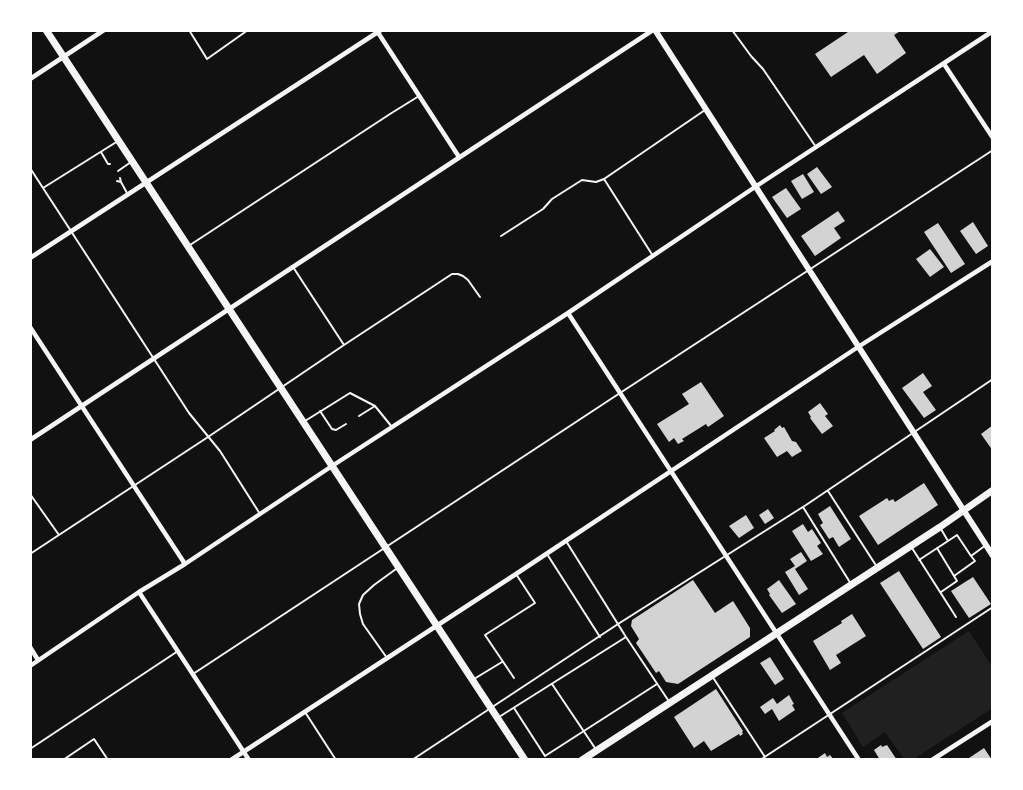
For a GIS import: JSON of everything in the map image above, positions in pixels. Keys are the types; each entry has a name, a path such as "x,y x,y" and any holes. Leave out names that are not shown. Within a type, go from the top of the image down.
{"main road":[{"path":"46,30 525,760"},
{"path":"582,760 940,527 993,490"}],"street":[{"path":"30,79 104,30"},
{"path":"30,440 654,30 993,556"},
{"path":"30,258 378,31 459,157"},
{"path":"30,666 139,592 568,313 755,187 993,32"},
{"path":"944,64 993,138"},
{"path":"231,760 858,347 993,261"},
{"path":"568,313 859,760"},
{"path":"30,327 185,564"},
{"path":"139,592 249,760"},
{"path":"30,647 38,660"},
{"path":"932,760 993,721"}],"lane":[{"path":"189,30 207,59 248,30"},
{"path":"732,30 763,69 816,147"},
{"path":"188,247 419,96"},
{"path":"501,236 582,180 596,182 604,179 706,110"},
{"path":"43,188 119,141"},
{"path":"193,674 993,150"},
{"path":"101,152 108,165"},
{"path":"118,171 132,161"},
{"path":"30,168 189,413 219,451 260,514"},
{"path":"604,179 653,256"},
{"path":"119,180 129,195"},
{"path":"293,267 344,345"},
{"path":"30,554 452,274 464,276 480,297"},
{"path":"412,760 618,624 803,507 993,379"},
{"path":"303,422 350,393 375,405 392,427"},
{"path":"359,416 375,405"},
{"path":"320,411 332,429 336,430 346,424"},
{"path":"828,490 877,567"},
{"path":"30,494 59,535"},
{"path":"803,507 851,584"},
{"path":"940,527 948,541"},
{"path":"920,560 957,535 975,561 954,576"},
{"path":"566,541 670,703"},
{"path":"971,556 986,545"},
{"path":"911,546 956,617"},
{"path":"937,548 957,581 940,592"},
{"path":"547,554 600,636"},
{"path":"387,659 363,624 359,604 363,595 398,567"},
{"path":"514,678 485,635 534,603 516,574"},
{"path":"760,760 993,607"},
{"path":"497,718 626,637"},
{"path":"30,749 178,651"},
{"path":"473,680 502,662"},
{"path":"711,675 765,757"},
{"path":"552,684 597,750"},
{"path":"514,708 545,756 657,684"},
{"path":"305,712 336,760"},
{"path":"63,760 94,739 108,760"}],"shaded area":[{"path":"969,631 993,668 993,708 912,760 905,760 885,732 863,747 842,713"}],"building":[{"path":"851,30 902,30 894,35 906,53 877,74 864,55 831,77 815,54"},
{"path":"817,167 832,187 821,194 807,174"},
{"path":"803,174 814,192 802,199 791,181"},
{"path":"786,188 801,209 787,218 772,197"},
{"path":"838,211 845,221 834,228 841,238 815,256 801,236"},
{"path":"973,222 988,246 976,254 960,231"},
{"path":"938,223 965,264 951,273 924,232"},
{"path":"930,249 944,267 930,277 916,259"},
{"path":"923,373 932,386 923,392 936,410 924,418 902,388"},
{"path":"701,382 724,416 708,427 706,424 678,444 674,438 669,442 657,424 689,404 682,394"},
{"path":"820,403 828,414 825,416 833,426 822,434 808,412"},
{"path":"780,425 802,451 792,457 787,451 777,457 764,438"},
{"path":"993,425 993,451 981,434"},
{"path":"924,483 938,505 878,545 859,516 887,498 895,502"},
{"path":"830,506 851,539 839,547 833,537 829,539 820,525 823,523 818,514"},
{"path":"768,509 774,518 765,524 759,515"},
{"path":"746,515 754,528 739,538 729,526"},
{"path":"803,524 808,532 812,529 821,543 817,546 823,554 811,561 792,531"},
{"path":"801,552 807,561 795,569 808,589 799,595 785,572 795,566 790,559"},
{"path":"899,571 941,637 923,649 880,583"},
{"path":"973,577 991,604 969,618 951,591"},
{"path":"693,580 715,613 733,601 750,628 750,637 678,684 666,682 659,671 656,673 636,643 639,639 631,626 632,620"},
{"path":"779,580 796,604 782,613 767,589"},
{"path":"852,614 866,636 836,655 841,663 830,670 813,641"},
{"path":"770,657 784,679 775,685 760,663"},
{"path":"716,689 743,734 740,736 739,734 711,751 704,741 694,748 674,717"},
{"path":"789,695 795,710 779,721 772,709 765,714 760,707 773,698 777,704"},
{"path":"881,745 882,747 887,745 897,760 880,760 874,750"},
{"path":"984,748 992,760 966,760"},
{"path":"825,753 827,757 830,755 834,760 815,760"}]}
